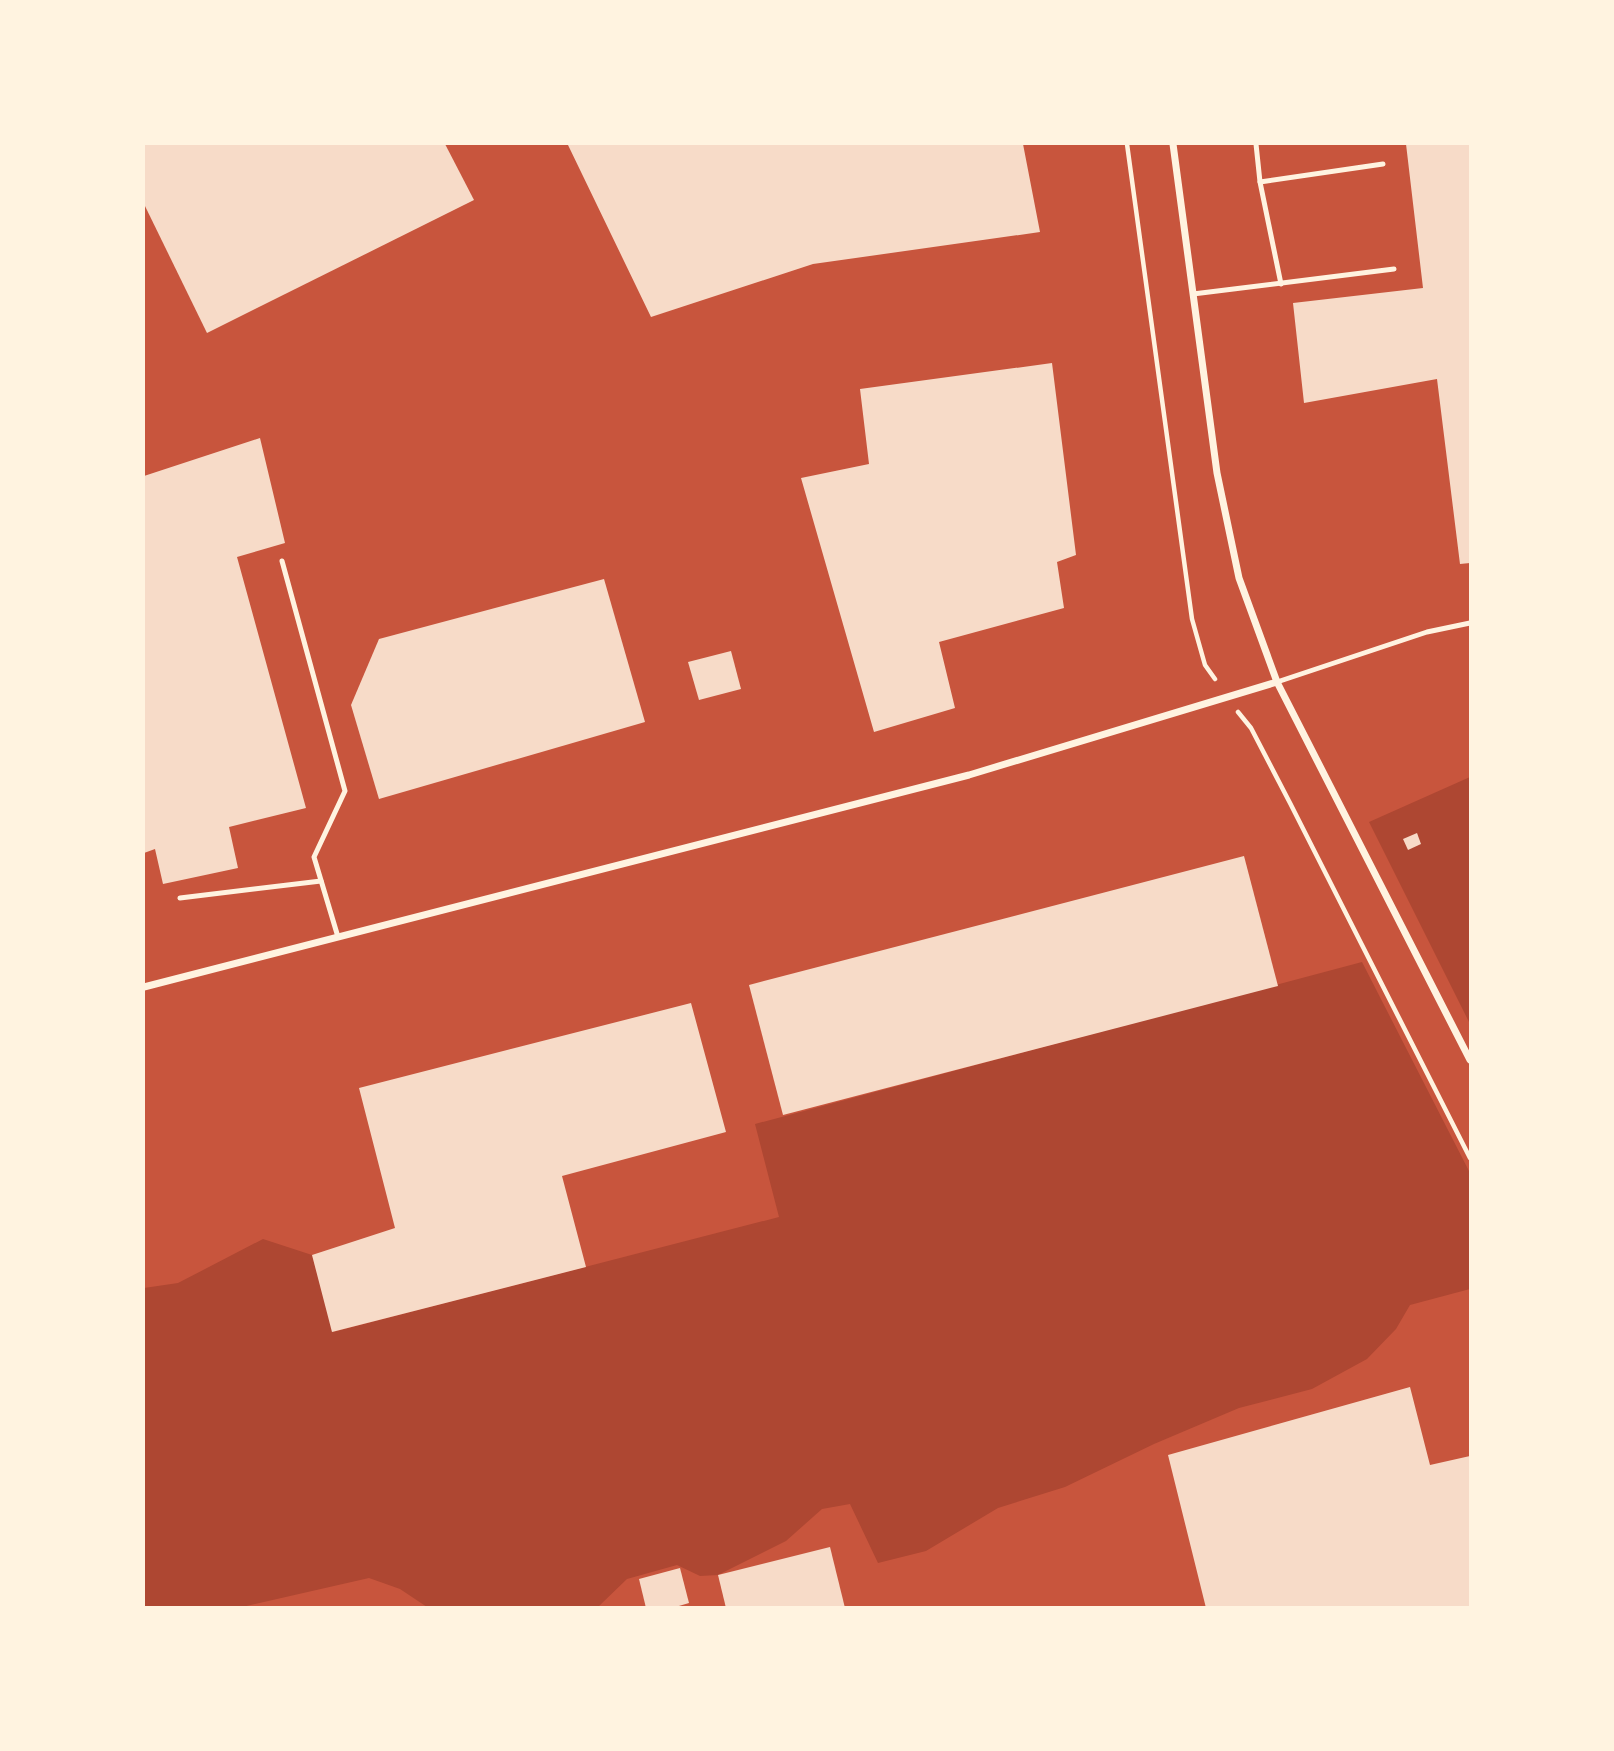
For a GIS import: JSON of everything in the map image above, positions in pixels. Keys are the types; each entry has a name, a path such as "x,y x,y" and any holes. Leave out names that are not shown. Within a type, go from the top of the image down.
{"street":[{"path":"1173,144 1192,294 1226,520 1243,591 1277,682 1471,1060"},
{"path":"144,987 969,775 1277,682"}],"lane":[{"path":"1256,144 1260,182 1282,284"},
{"path":"1260,182 1382,164"},
{"path":"1192,294 1394,269"},
{"path":"282,561 345,791 314,857 338,937"},
{"path":"1277,682 1427,632 1471,622"},
{"path":"180,898 321,881"}],"path":[{"path":"1127,144 1192,619 1205,664"},
{"path":"1251,729 1471,1158"}],"shaded area":[{"path":"1470,777 1470,1024 1369,822"},
{"path":"1362,962 1470,1173 1470,1289 1410,1305 1396,1329 1367,1359 1312,1389 1239,1408 1154,1444 1065,1487 998,1508 926,1551 878,1563 850,1504 822,1509 786,1541 718,1575 700,1576 677,1565 627,1579 598,1607 427,1607 400,1589 369,1578 242,1607 144,1607 144,1288 178,1283 263,1239 312,1255 333,1332 779,1217 755,1124"}],"building":[{"path":"144,144 445,144 474,200 207,333 144,204"},
{"path":"1023,144 1040,232 813,264 651,317 568,145"},
{"path":"1406,144 1470,144 1470,563 1460,564 1437,379 1304,403 1293,303 1423,288"},
{"path":"1052,363 1076,555 1057,562 1064,608 939,642 955,708 874,732 801,478 869,464 860,389"},
{"path":"260,438 285,543 237,557 306,808 229,827 238,868 163,884 155,849 144,853 144,476"},
{"path":"604,579 645,722 379,799 351,705 379,639"},
{"path":"731,651 741,689 699,700 688,662"},
{"path":"1417,833 1421,844 1408,850 1403,839"},
{"path":"1244,856 1278,986 783,1115 749,985"},
{"path":"691,1003 726,1132 562,1176 586,1267 332,1332 312,1255 395,1228 359,1088"},
{"path":"1410,1387 1430,1465 1470,1456 1470,1608 1206,1608 1168,1455"},
{"path":"830,1547 845,1608 726,1608 718,1575"},
{"path":"680,1568 689,1603 672,1608 646,1608 639,1579"}]}
